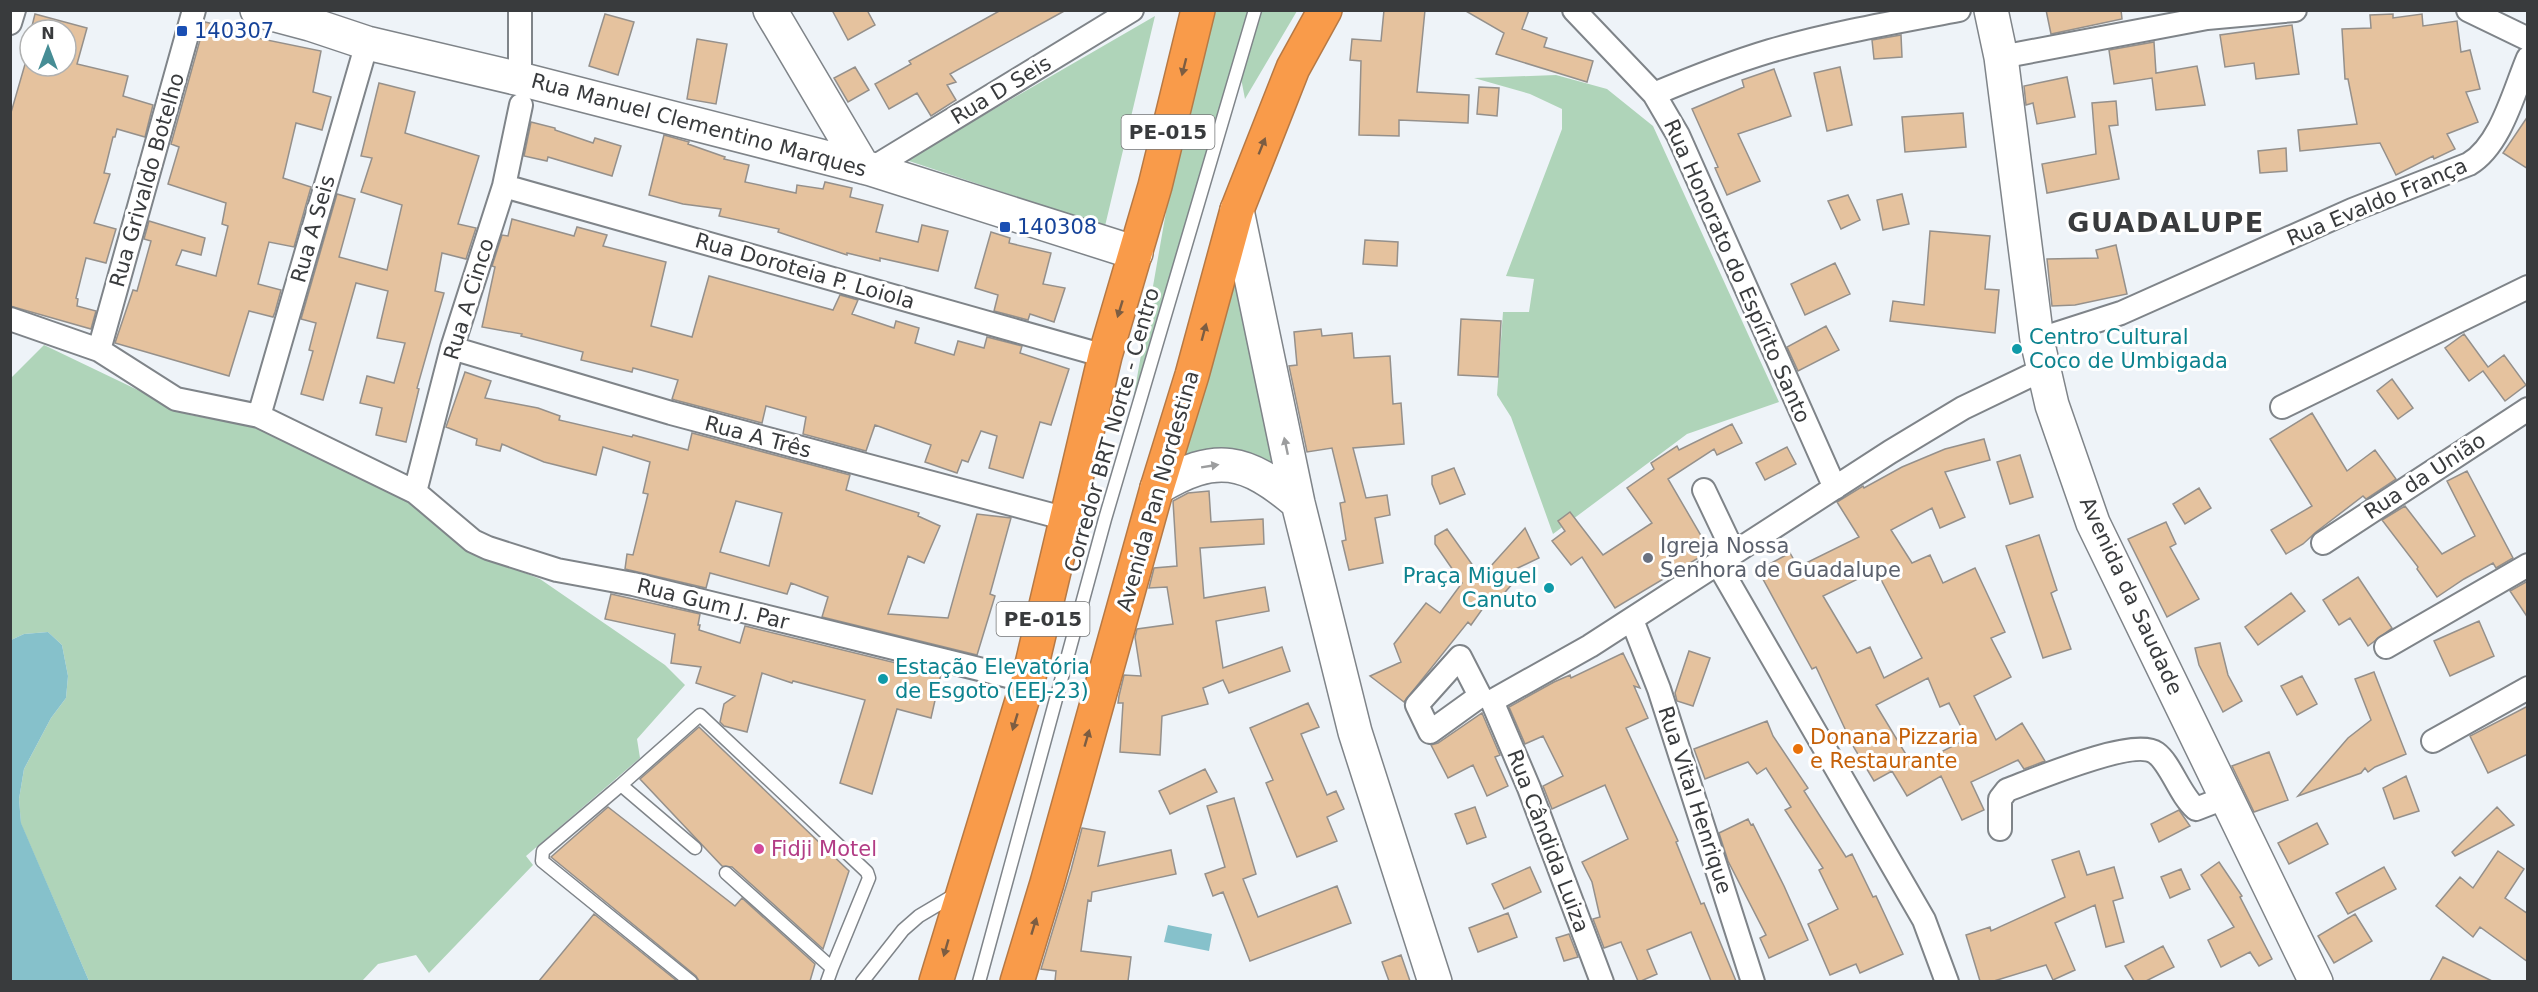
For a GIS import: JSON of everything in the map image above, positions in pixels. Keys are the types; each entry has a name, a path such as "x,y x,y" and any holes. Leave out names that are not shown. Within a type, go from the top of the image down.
{"highway":[{"name":"PE-015","path":"936,981 1028,681 1106,356 1155,186 1198,10"},
{"name":"Avenida Pan Nordestina","path":"1017,981 1047,883 1157,488 1192,375 1237,210 1293,68 1325,10"}],"street":[{"path":"10,23 14,10"},
{"name":"Rua Grivaldo Botelho","path":"99,350 194,10"},
{"name":"Rua Manuel Clementino Marques","path":"257,10 312,17 368,43 520,92 867,168 1136,253"},
{"name":"Rua A Cinco","path":"415,492 452,348 504,186 520,92 520,10"},
{"name":"Rua D Seis","path":"867,168 1132,10"},
{"name":"Rua Honorato do Espírito Santo","path":"1574,10 1654,94 1678,135 1835,488"},
{"path":"1654,94 1710,71 1771,51 1853,30 1959,10"},
{"name":"Avenida da Saudade","path":"1991,10 2001,57 2039,355 2052,405 2093,523 2316,981"},
{"path":"2001,57 2195,20 2295,10"},
{"path":"2468,10 2528,39"},
{"path":"774,12 867,168"},
{"name":"Rua A Seis","path":"259,416 368,43"},
{"name":"Rua Evaldo França","path":"1492,701 1632,620 1963,408 2039,355 2121,313 2352,210 2469,164 2484,153 2495,139 2528,57"},
{"name":"Rua Doroteia P. Loiola","path":"504,186 1106,356"},
{"path":"1237,210 1298,503 1360,749 1435,981"},
{"path":"2282,407 2528,287"},
{"name":"Rua Gum J. Par","path":"10,319 99,350 176,399 259,416 415,492 473,541 488,548 557,570 645,587 1028,681"},
{"name":"Rua A Três","path":"452,348 671,413 1067,519"},
{"name":"Rua da União","path":"2323,543 2528,409"},
{"path":"1157,488 1179,475 1203,466 1232,465 1241,466 1257,474 1298,503"},
{"path":"1704,490 1726,559 1924,920 1947,981"},
{"path":"2386,647 2528,565"},
{"name":"Rua Vital Henrique","path":"1632,620 1659,689 1753,981"},
{"path":"2433,741 2528,688"},
{"name":"Rua Cândida Luiza","path":"1492,701 1529,788 1602,981"},
{"path":"2000,829 2000,799 2007,790 2105,755 2129,749 2147,748 2158,754 2178,788 2196,809 2227,797"}],"lane":[{"name":"Corredor BRT Norte - Centro","path":"1010,862 1044,750 1105,519 1255,10"},
{"path":"692,981 542,861 543,851 697,717 702,716 868,873 869,878 827,981"},
{"path":"621,785 695,848"},
{"path":"972,981 1010,862"},
{"path":"979,981 1010,862"},
{"path":"726,873 832,968"},
{"path":"862,981 903,930 919,916 963,891"}],"green space":[{"path":"1211,11 1255,11 1124,452 1177,149"},
{"path":"1260,11 1297,11 1245,99 1240,73"},
{"path":"1155,16 1105,226 906,160"},
{"path":"1556,75 1607,89 1653,126 1779,402 1687,434 1553,534 1511,417 1497,395 1503,312 1529,312 1534,279 1506,276 1562,129 1562,109 1530,94 1474,78"},
{"path":"1239,257 1276,486 1170,468"},
{"path":"44,345 190,415 252,426 386,488 482,556 540,579 665,665 685,685 637,739 640,758 526,856 533,865 429,973 416,955 378,964 362,981 89,981 21,824 19,799 24,769 51,718 66,698 68,676 62,645 48,632 24,634 11,640 11,378"}],"water":[{"path":"48,632 62,645 68,676 66,698 51,718 24,769 19,799 21,823 89,981 11,981 11,640 24,634"},
{"path":"1168,925 1212,934 1209,951 1164,942"}],"building":[{"path":"832,10 867,10 875,25 848,40"},
{"path":"1001,10 1066,10 950,74 956,82 947,85 956,100 931,116 917,93 889,109 875,84 911,64 909,61"},
{"path":"1384,10 1425,10 1417,92 1469,95 1468,123 1399,120 1399,136 1359,135 1361,61 1350,60 1352,39 1381,41"},
{"path":"1464,10 1529,10 1522,29 1547,38 1544,47 1593,61 1587,82 1496,54 1504,33"},
{"path":"2046,10 2121,10 2122,19 2051,34"},
{"path":"35,14 50,18 34,18"},
{"path":"605,14 634,22 618,75 589,66"},
{"path":"2393,14 2393,18 2422,14 2423,26 2457,21 2461,52 2470,50 2480,89 2466,92 2478,122 2447,134 2455,149 2434,159 2433,156 2396,175 2380,143 2300,151 2298,130 2357,124 2348,79 2345,79 2342,29 2371,28 2370,15"},
{"path":"205,22 258,34 257,38 321,51 313,92 331,97 322,130 296,123 283,178 311,187 294,247 269,242 258,284 281,290 273,317 249,311 229,376 115,343 133,290 137,291 151,241 144,239 149,221 205,238 201,255 182,250 176,265 216,276 228,226 222,224 226,203 168,184 179,147 171,144"},
{"path":"2292,25 2299,74 2256,79 2254,63 2225,67 2220,35"},
{"path":"78,26 87,28 78,60"},
{"path":"1901,35 1902,57 1874,59 1872,40"},
{"path":"697,39 727,44 716,104 687,99"},
{"path":"2154,42 2156,73 2197,66 2205,105 2156,110 2152,78 2114,84 2109,50"},
{"path":"78,64 128,76 123,96 153,105 145,137 117,129 113,137 104,173 110,174 94,223 116,229 106,263 86,258 76,298 78,299 77,306 96,311 91,329 10,306 10,116 21,78 78,78"},
{"path":"855,67 869,90 848,102 834,78"},
{"path":"1840,67 1852,125 1827,131 1814,73"},
{"path":"1774,69 1791,116 1738,134 1760,181 1727,195 1715,168 1718,167 1692,109 1744,87 1742,80"},
{"path":"2067,77 2075,117 2037,124 2033,103 2026,105 2024,86"},
{"path":"379,83 415,92 405,133 479,156 458,224 476,228 466,259 442,253 435,291 444,293 417,388 419,389 406,442 376,435 382,408 360,403 367,376 394,383 405,343 377,338 388,291 356,283 323,400 301,394 313,351 309,350 316,323 301,319 337,194 355,199 339,257 387,270 402,205 361,192 372,158 361,156"},
{"path":"1479,87 1499,88 1497,116 1477,114"},
{"path":"2116,101 2118,125 2109,126 2119,179 2047,193 2042,164 2096,154 2092,103"},
{"path":"1963,113 1966,147 1905,152 1902,117"},
{"path":"2528,116 2528,169 2503,153"},
{"path":"531,122 555,128 555,130 593,143 595,138 621,146 612,176 548,157 547,161 524,156"},
{"path":"664,135 689,142 688,144 725,157 724,159 749,165 745,182 796,193 797,185 823,189 825,182 852,188 850,197 883,205 876,232 918,242 922,225 948,231 938,271 880,258 880,261 847,253 847,255 778,232 779,229 719,216 721,209 683,204 649,195"},
{"path":"2286,148 2287,171 2260,173 2258,151"},
{"path":"1902,194 1909,224 1883,230 1877,200"},
{"path":"1848,195 1860,220 1841,229 1828,201"},
{"path":"512,219 574,236 577,227 607,235 603,246 666,262 651,326 692,337 709,276 833,310 840,295 858,300 852,314 894,328 896,321 919,328 915,343 954,355 958,341 984,348 987,337 1022,346 1020,353 1069,369 1051,425 1040,422 1023,478 989,468 997,436 981,431 968,462 962,460 957,473 925,462 931,445 875,425 866,451 803,434 806,417 766,406 762,423 675,400 672,399 678,380 633,368 632,372 581,360 583,352 521,336 522,334 482,327 495,267 492,266 502,235 508,236"},
{"path":"1930,231 1990,236 1985,289 1999,290 1995,333 1890,321 1893,301 1924,305"},
{"path":"991,232 1010,238 1009,243 1051,253 1043,284 1065,288 1054,322 1030,314 1028,320 994,311 998,295 975,288"},
{"path":"1365,240 1398,242 1397,266 1363,264"},
{"path":"2116,245 2127,294 2075,305 2052,306 2047,259 2098,258 2096,250"},
{"path":"1835,263 1850,294 1805,315 1791,284"},
{"path":"1461,319 1501,321 1498,377 1458,375"},
{"path":"1826,326 1839,350 1798,371 1787,347"},
{"path":"1321,329 1322,336 1352,333 1354,358 1390,356 1393,404 1401,403 1404,444 1353,448 1366,498 1387,495 1390,515 1375,518 1383,563 1349,570 1342,541 1346,540 1340,503 1345,502 1332,448 1307,452 1289,366 1297,365 1294,332"},
{"path":"2464,334 2488,367 2504,355 2526,385 2505,401 2483,371 2469,381 2445,348"},
{"path":"465,372 491,381 485,398 538,408 560,416 559,420 632,437 633,435 688,450 692,433 850,475 846,490 919,513 918,516 940,526 924,563 908,556 888,614 948,618 977,514 1011,518 990,594 995,596 977,655 822,617 828,597 791,583 787,594 710,573 706,588 625,569 627,554 633,555 648,494 643,493 650,462 603,447 596,475 544,462 502,444 500,451 476,445 477,439 446,427","holes":["736,501 782,513 769,566 720,552"]},
{"path":"2392,379 2413,408 2398,419 2377,391"},
{"path":"2312,413 2347,471 2375,450 2396,479 2366,499 2363,496 2303,544 2286,554 2271,530 2312,506 2270,439"},
{"path":"1732,424 1742,443 1717,455 1714,449 1668,479 1710,551 1615,608 1582,557 1571,565 1552,541 1565,531 1558,521 1570,512 1603,555 1652,523 1627,488 1654,469 1651,463 1677,446 1679,450"},
{"path":"1984,439 1990,460 1945,472 1965,517 1940,528 1932,508 1891,530 1912,563 1930,555 1943,583 1975,568 2005,632 1991,638 2011,677 1974,696 1996,740 2022,723 2045,761 2024,769 2018,760 1971,782 1984,810 1962,820 1941,776 1907,796 1892,771 1874,781 1853,746 1816,667 1812,669 1758,570 1790,553 1798,567 1859,537 1837,502 1863,486 1864,488 1902,467 1945,449","holes":["1876,570 1922,658 1884,678 1870,647 1857,653 1823,596","1928,678 1940,707 1949,703 1967,739 1913,766 1876,705"]},
{"path":"1787,447 1796,464 1765,480 1756,463"},
{"path":"2020,455 2033,497 2010,504 1997,462"},
{"path":"1454,468 1465,494 1440,504 1432,484 1432,476"},
{"path":"2467,471 2513,558 2496,568 2493,563 2437,597 2417,569 2418,567 2382,520 2405,506 2442,554 2475,536 2447,481"},
{"path":"2199,488 2211,508 2185,524 2173,504"},
{"path":"1209,491 1211,522 1263,519 1264,544 1200,548 1204,598 1265,587 1269,611 1216,621 1223,668 1282,647 1290,671 1229,693 1223,680 1203,688 1208,704 1162,716 1160,755 1120,752 1123,703 1118,703 1124,675 1141,676 1135,637 1137,629 1173,624 1167,587 1149,588 1154,568 1177,566 1173,501 1188,493"},
{"path":"2166,522 2176,544 2170,547 2199,599 2167,617 2128,539"},
{"path":"1525,528 1539,558 1505,574 1514,582 1499,599 1493,594 1471,625 1468,622 1404,702 1370,676 1401,662 1394,644 1426,603 1440,613 1462,583 1435,544 1435,536 1447,529 1481,577"},
{"path":"2039,535 2057,590 2051,593 2071,649 2043,658 2006,546"},
{"path":"2358,577 2392,628 2368,646 2350,618 2339,625 2323,600"},
{"path":"2528,583 2528,618 2510,591"},
{"path":"2291,593 2305,611 2258,645 2245,627"},
{"path":"611,594 700,614 699,630 740,643 745,626 941,674 931,718 897,709 872,794 840,783 865,700 793,681 792,683 762,673 747,732 724,726 720,722 724,704 735,696 696,683 701,667 671,663 675,634 605,619"},
{"path":"2479,621 2494,656 2450,676 2434,641"},
{"path":"2220,643 2228,675 2242,701 2223,712 2199,665 2195,648"},
{"path":"1689,651 1710,658 1693,706 1677,701 1675,693"},
{"path":"1623,653 1640,688 1634,686 1648,718 1626,728 1678,841 1676,842 1701,904 1704,903 1736,981 1711,981 1691,932 1647,950 1657,974 1641,981 1638,981 1621,942 1604,948 1593,919 1600,917 1592,882 1582,862 1628,839 1605,785 1552,809 1543,786 1563,776 1543,736 1525,744 1509,707 1554,682 1570,675 1571,678"},
{"path":"2374,672 2406,754 2368,772 2365,768 2361,773 2298,796 2348,738 2371,720 2355,679"},
{"path":"2302,676 2317,704 2297,715 2281,686"},
{"path":"1308,703 1319,727 1301,734 1327,795 1336,791 1344,809 1327,817 1337,841 1297,857 1266,783 1273,780 1250,728"},
{"path":"2528,706 2528,754 2488,773 2470,736"},
{"path":"1482,713 1500,755 1495,757 1508,786 1487,796 1473,765 1448,778 1431,745 1438,743"},
{"path":"1767,721 1773,736 1808,788 1804,791 1846,857 1852,854 1873,897 1876,896 1903,954 1860,973 1856,964 1830,975 1808,924 1838,909 1819,870 1823,868 1785,810 1791,807 1766,768 1757,774 1748,762 1705,779 1694,749"},
{"path":"699,727 849,871 823,949 732,867 722,866 640,779"},
{"path":"2269,752 2288,800 2254,812 2232,766"},
{"path":"1205,769 1217,792 1170,814 1159,791"},
{"path":"2406,776 2419,811 2394,819 2383,788"},
{"path":"1234,798 1256,874 1243,879 1258,917 1337,886 1351,923 1250,961 1223,892 1213,896 1205,874 1225,867 1207,806"},
{"path":"608,807 735,906 742,898 815,964 810,981 699,981 696,976 551,857"},
{"path":"1475,807 1486,837 1467,844 1455,814"},
{"path":"2497,807 2514,825 2455,856 2452,852"},
{"path":"2179,810 2190,826 2159,842 2151,824"},
{"path":"1748,819 1751,825 1753,824 1784,886 1808,940 1769,958 1760,938 1766,935 1728,861 1719,833"},
{"path":"2317,823 2328,844 2289,864 2278,843"},
{"path":"1082,828 1105,832 1098,866 1171,850 1176,874 1092,892 1091,901 1088,900 1081,951 1131,957 1128,981 1055,981 1056,971 1041,969"},
{"path":"2079,851 2087,875 2114,867 2123,898 2113,901 2124,942 2106,947 2095,905 2055,923 2075,970 2053,980 2046,965 1994,981 1980,981 1966,935 1990,927 1991,931 2065,897 2052,860"},
{"path":"2498,851 2524,869 2505,898 2528,914 2528,962 2480,927 2473,937 2436,906 2460,877 2473,888"},
{"path":"2219,862 2242,896 2240,897 2272,959 2259,966 2250,952 2221,967 2208,940 2234,927 2201,875"},
{"path":"1530,867 1541,892 1504,909 1492,884"},
{"path":"2384,867 2396,889 2348,914 2336,893"},
{"path":"2181,869 2190,889 2170,898 2161,877"},
{"path":"1508,913 1517,937 1478,952 1469,928"},
{"path":"594,914 677,981 539,981"},
{"path":"2355,914 2372,941 2334,963 2318,936"},
{"path":"1569,934 1578,957 1564,961 1556,938"},
{"path":"2163,946 2174,967 2146,981 2134,981 2125,966"},
{"path":"1401,955 1410,981 1389,981 1382,962"},
{"path":"2443,957 2492,981 2430,981"}],"place":[{"name":"140307","path":"182,31"},
{"name":"140308","path":"1005,227"},
{"name":"Centro Cultural Coco de Umbigada","path":"2017,349"},
{"name":"Igreja Nossa Senhora de Guadalupe","path":"1648,558"},
{"name":"Praça Miguel Canuto","path":"1549,588"},
{"name":"Estação Elevatória de Esgoto (EEJ-23)","path":"883,679"},
{"name":"Donana Pizzaria e Restaurante","path":"1798,749"},
{"name":"Fidji Motel","path":"759,849"}],"district":[{"name":"GUADALUPE","path":"2166,222"}]}
